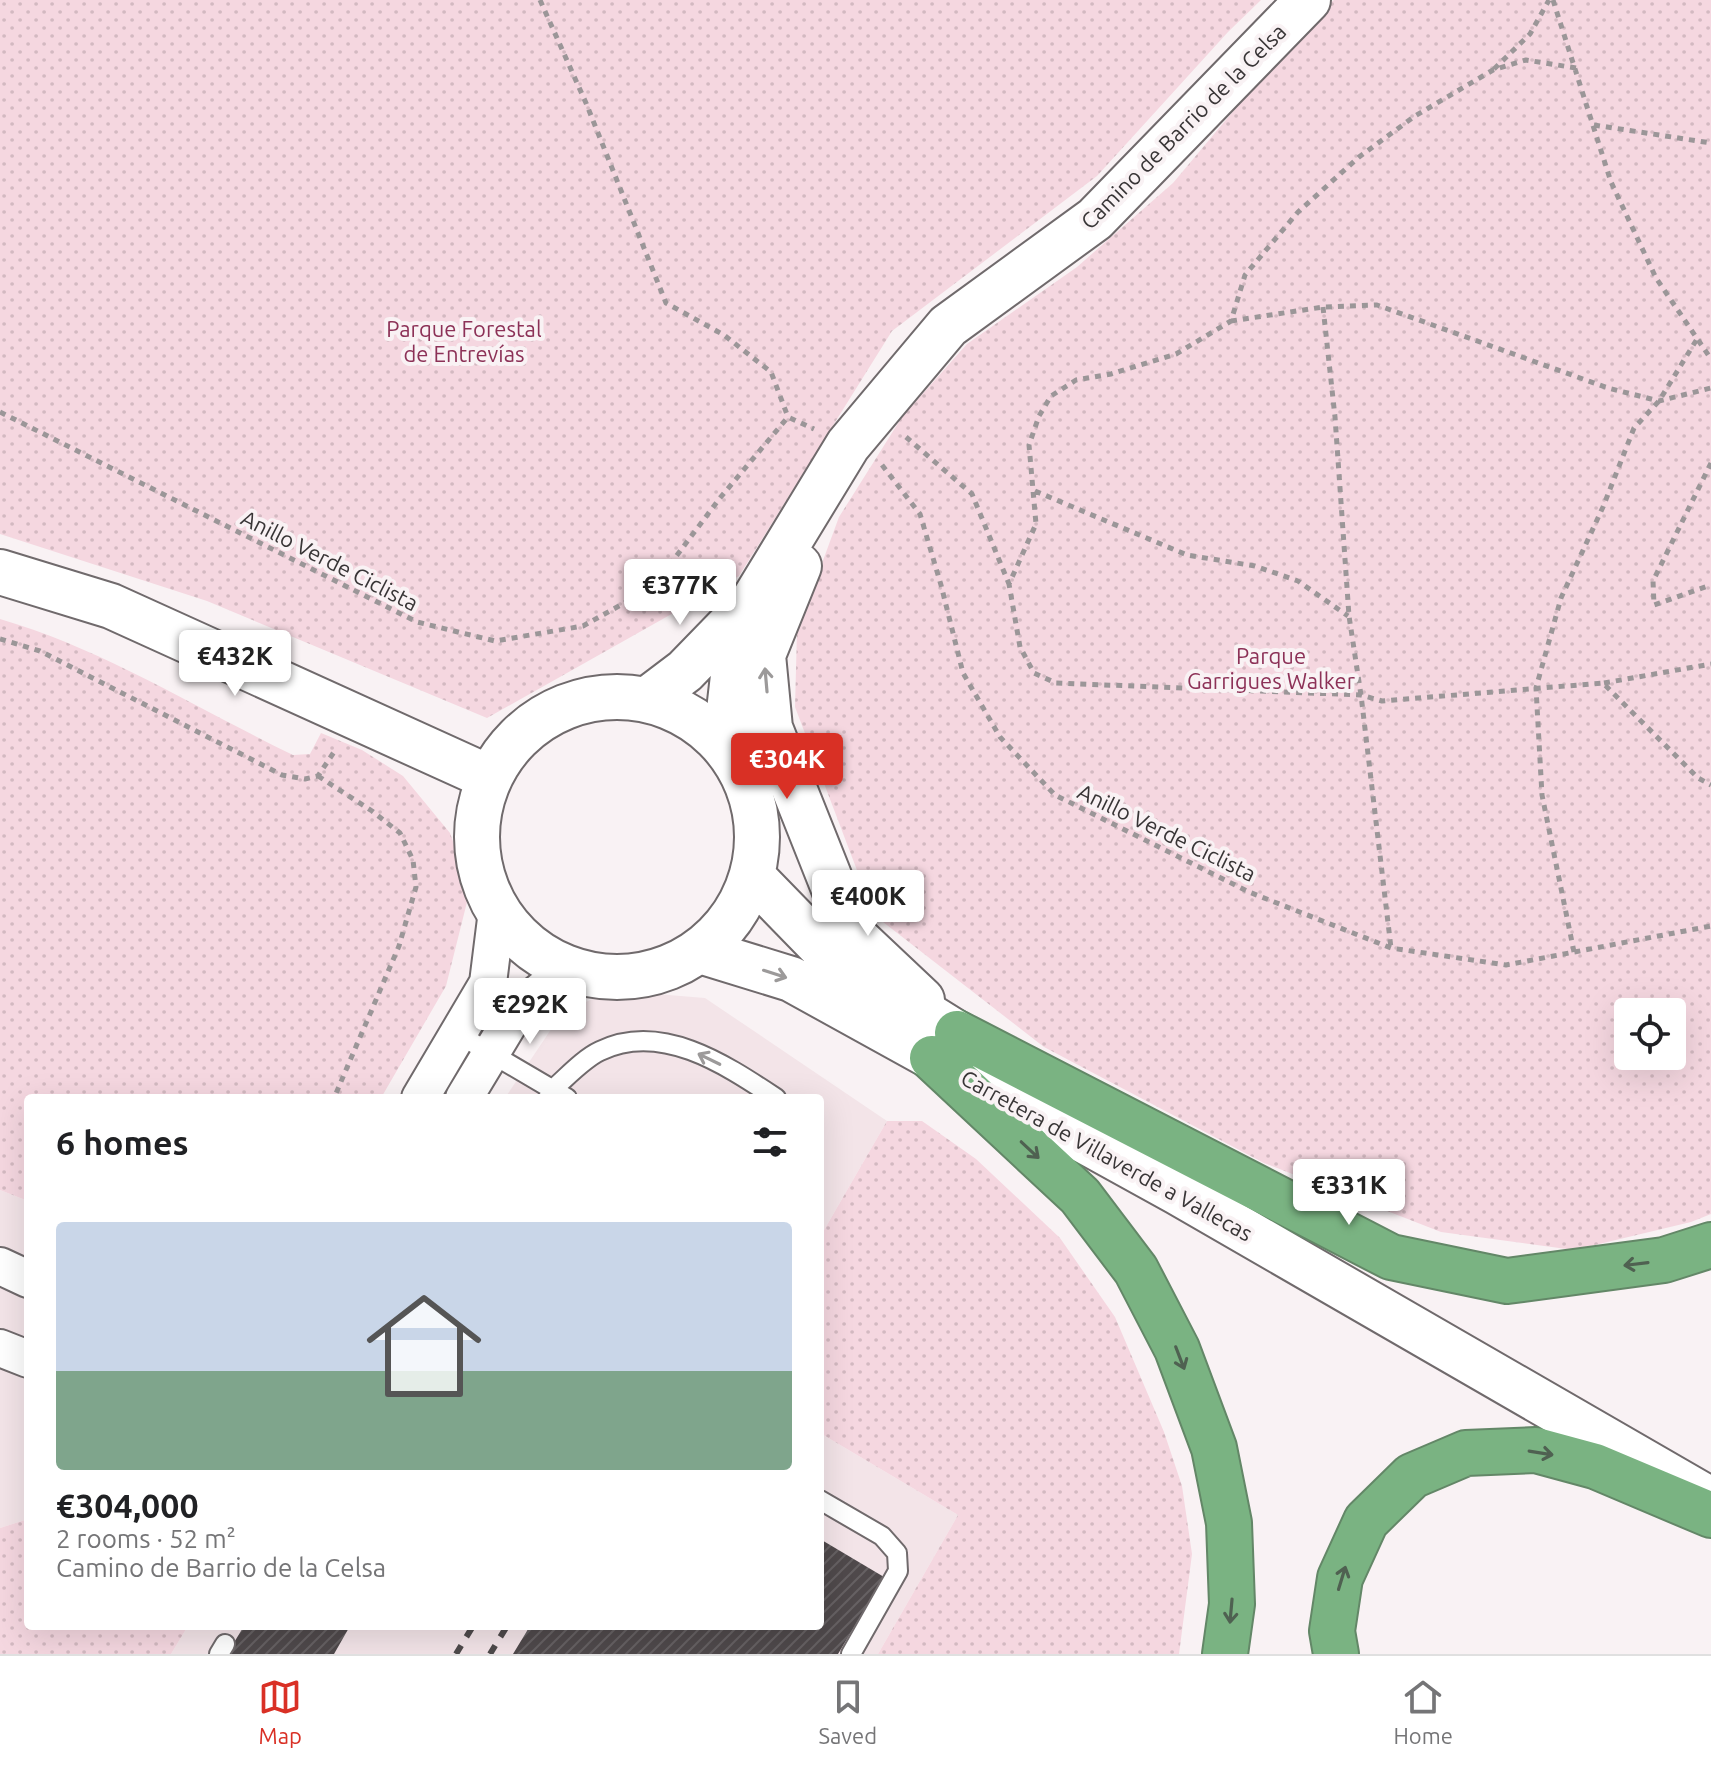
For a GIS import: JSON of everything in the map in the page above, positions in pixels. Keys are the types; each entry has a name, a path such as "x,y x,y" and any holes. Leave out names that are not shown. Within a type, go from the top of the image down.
{"highway":[{"path":"944,1045 1391,1257 1507,1281 1664,1260 1711,1245"},
{"path":"944,1045 1080,1196 1136,1270 1177,1349 1214,1448 1229,1523 1232,1604 1225,1654"},
{"path":"1336,1654 1332,1631 1340,1578 1366,1521 1412,1476 1466,1453 1536,1450 1595,1466 1711,1515"}],"main road":[{"name":"Camino de Barrio de la Celsa","path":"648,699 685,671 753,601 848,445 948,326 1095,219 1308,0"},
{"name":"Camino de Barrio de la Celsa","path":"848,445 763,655 770,728 852,934 944,1045"},
{"path":"0,572 111,606 488,777"},
{"name":"Camino de Barrio de la Celsa","path":"725,746 734,667 753,601"},
{"path":"600,697 648,699 691,716 725,746 749,785 759,831 753,877 733,918 700,951 659,971 613,978 568,969 527,945 497,911 479,868 476,822 488,777 515,738 554,710 600,697"},
{"name":"Carretera de Villaverde a Vallecas","path":"753,877 826,952 944,1045 1177,1192 1711,1501"},
{"name":"Carretera de Villaverde a Vallecas","path":"700,951 791,979 944,1045 1112,1131 1711,1471"}],"street":[{"path":"422,1094 488,983 497,911"},
{"path":"466,1094 517,1010 568,969"},
{"path":"0,1266 24,1277"},
{"path":"0,1348 24,1357"}],"lane":[{"path":"458,1034 554,1094"},
{"path":"557,1094 598,1052 629,1040 681,1046 739,1074 770,1094"},
{"path":"824,1502 882,1536 897,1553 898,1571 851,1654"}],"path":[{"path":"540,0 586,103 666,303 724,335 771,372 788,417"},
{"path":"1551,0 1576,68 1611,182 1656,278 1711,359"},
{"path":"1493,70 1530,34 1551,0"},
{"path":"1231,321 1245,275 1298,212 1370,148 1415,116 1493,70 1526,60 1576,68"},
{"path":"1594,125 1711,143"},
{"path":"1009,584 1036,524 1029,445 1039,416 1051,396 1076,380 1111,374 1176,354 1231,321 1323,307 1377,305 1608,388 1659,401 1711,388"},
{"path":"1323,307 1335,417 1349,616 1391,948"},
{"path":"1574,952 1542,795 1536,688 1561,598 1603,507 1634,428 1659,401 1697,339"},
{"name":"Anillo Verde Ciclista","path":"0,412 417,622 495,641 583,626 653,587 720,498 788,417 878,459 920,514 963,673 1000,737 1055,795 1249,892 1391,948 1506,965 1711,926"},
{"path":"902,433 972,494 1009,584 1020,647 1034,673 1056,683 1361,695 1382,701 1603,683 1711,664"},
{"path":"1711,463 1653,581 1654,605 1711,585"},
{"path":"1035,491 1187,555 1255,566 1298,581 1349,616"},
{"path":"0,639 40,651 282,775 305,779 318,776 332,758 354,716"},
{"path":"1603,683 1698,778 1711,785"},
{"path":"318,776 400,833 413,860 416,887 399,946 336,1094"}],"shaded area":[{"path":"644,993 705,998 887,1121 824,1230 824,1094 508,1094 562,1013 601,995"},
{"path":"0,1190 24,1199 24,1520 0,1528"},
{"path":"824,1435 958,1515 878,1654 171,1654 186,1630 824,1630"}],"green space":[{"name":"Parque Forestal de Entrevías","path":"0,0 1261,0 1097,176 892,331 739,576 487,718 207,601 0,534"},
{"name":"Parque Garrigues Walker","path":"1334,0 1711,0 1711,1214 1691,1222 1574,1250 1441,1232 1264,1163 1044,1047 874,915 795,707 797,631 839,517 902,417 967,344 1077,267 1173,183 1314,15"},
{"path":"0,619 76,646 293,755 310,754 321,733 362,750 403,776 450,833 470,890 446,986 383,1094 24,1094 24,1199 0,1190"},
{"path":"887,1121 922,1121 976,1159 1060,1238 1115,1317 1164,1432 1182,1486 1192,1554 1179,1654 878,1654 958,1515 824,1435 824,1230"},
{"path":"24,1520 24,1630 186,1630 171,1654 0,1654 0,1528"}],"building":[{"path":"824,1541 884,1577 838,1654 513,1654 528,1630 824,1630"},
{"path":"242,1630 348,1630 334,1654 227,1654"}],"railway":[{"path":"456,1654 471,1630"},
{"path":"490,1654 505,1630"}]}
